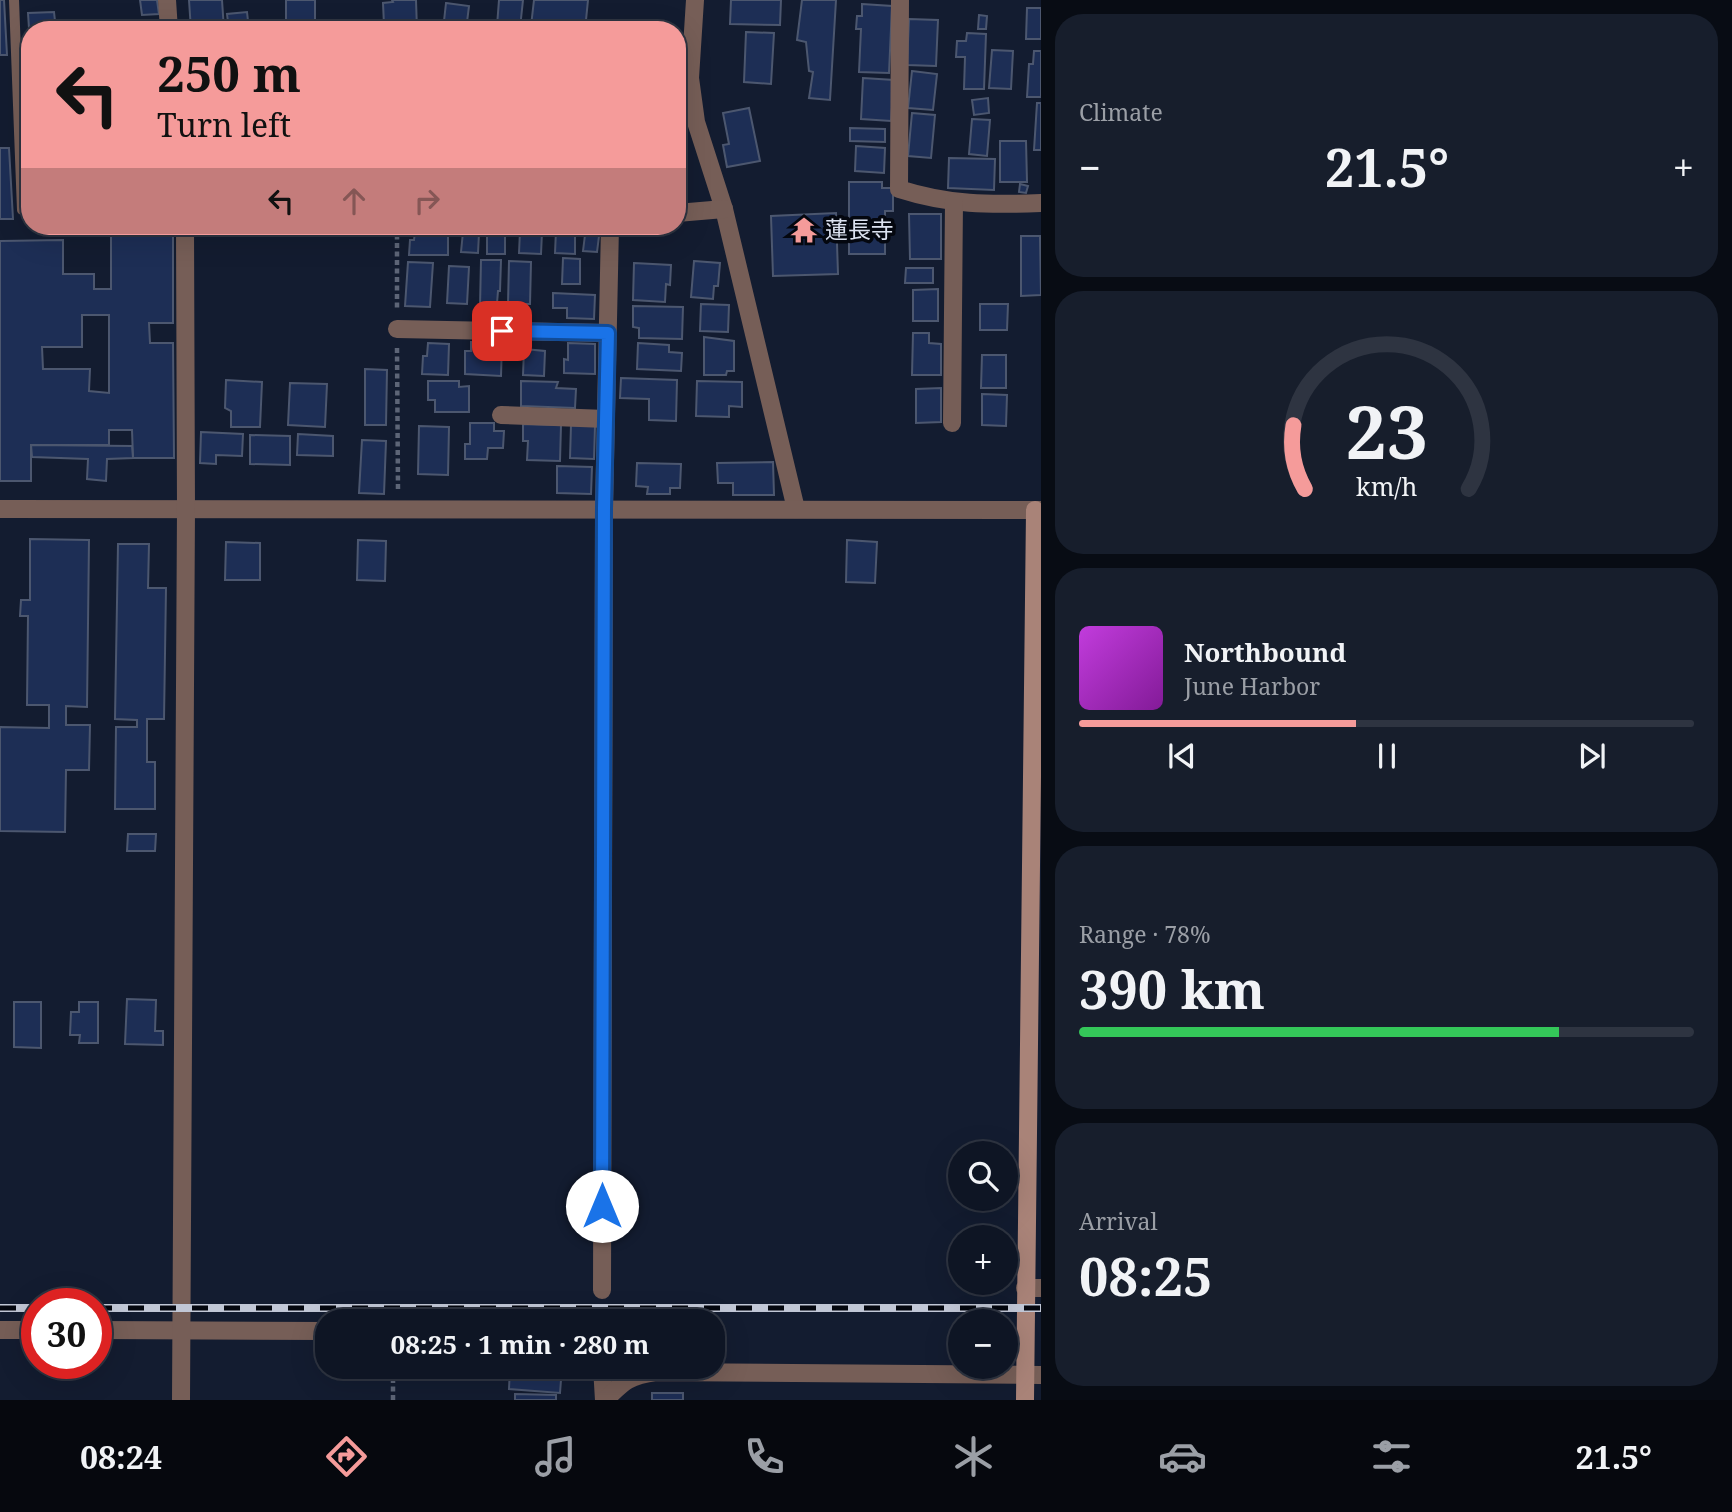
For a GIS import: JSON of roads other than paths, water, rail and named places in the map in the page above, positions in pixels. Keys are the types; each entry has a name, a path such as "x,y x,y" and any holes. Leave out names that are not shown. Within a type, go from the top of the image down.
{"street":[{"path":"167,0 168,21"},
{"path":"695,0 690,78 696,122 724,209 796,509"},
{"path":"900,0 899,189 924,197 968,204 1041,203"},
{"path":"952,423 954,202"},
{"path":"686,212 724,209"},
{"path":"181,1400 185,235"},
{"path":"602,1290 604,508 610,235"},
{"path":"397,329 608,333"},
{"path":"501,415 606,419"},
{"path":"0,509 1038,510 1033,1375 1025,1400"},
{"path":"0,1330 21,1330"},
{"path":"112,1330 315,1331"},
{"path":"604,1400 625,1380 636,1374 656,1372 1033,1375"},
{"path":"603,1379 604,1400"}],"lane":[{"path":"13,0 21,187"}],"railway":[{"path":"0,1308 21,1308"},
{"path":"112,1308 1041,1308"}],"place":[{"name":"蓮長寺","path":"804,230"}]}
